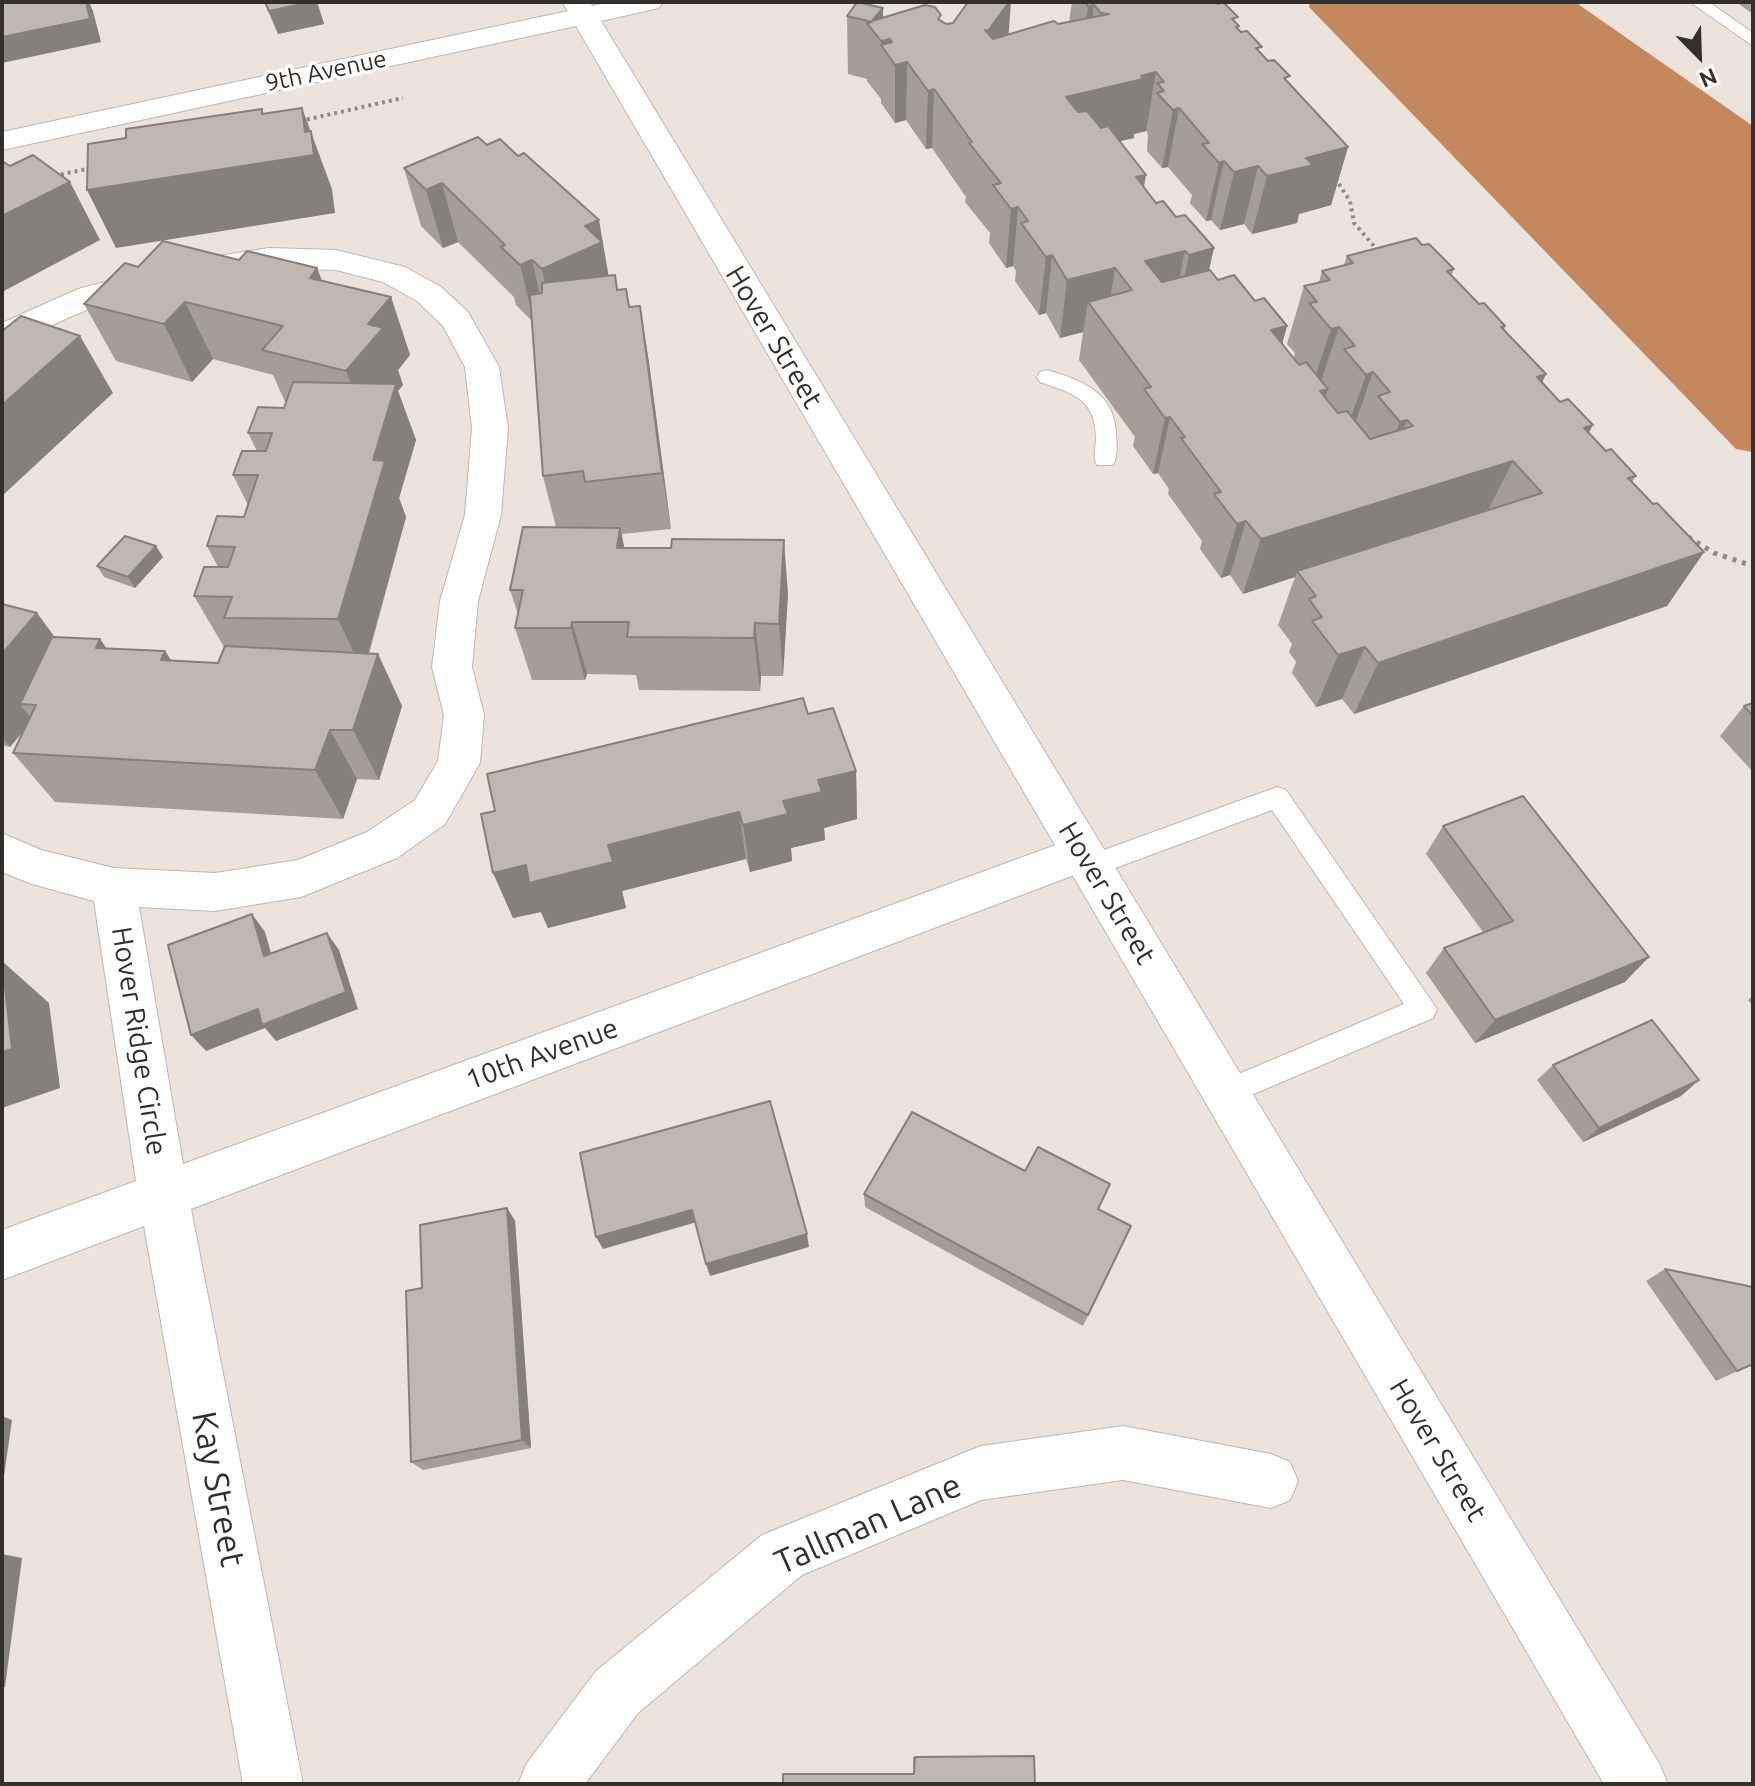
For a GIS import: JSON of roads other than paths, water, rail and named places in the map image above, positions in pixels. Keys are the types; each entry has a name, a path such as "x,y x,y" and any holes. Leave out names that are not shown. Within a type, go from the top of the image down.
{"street":[{"name":"9th Avenue","path":"2,141 580,8 649,2"},
{"name":"Hover Street","path":"580,8 1638,1784"},
{"name":"Hover Ridge Circle","path":"2,336 90,296 199,267 269,258 336,260 394,274 429,294 456,320 482,367 490,428 483,515 459,601 452,667 464,715 459,763 430,812 382,845 301,878 215,892 114,887 32,866 2,851"},
{"name":"10th Avenue","path":"2,1255 1087,860"},
{"name":"Hover Ridge Circle","path":"114,887 163,1194"},
{"name":"Kay Street","path":"163,1194 273,1784"},
{"name":"Tallman Lane","path":"548,1784 617,1692 782,1555 981,1473 1123,1453 1271,1481"}],"lane":[{"path":"1698,2 1753,41"},
{"path":"1047,377 1082,388 1104,408 1108,430 1105,460"},
{"path":"1087,860 1277,797 1423,1009 1225,1093"}]}
